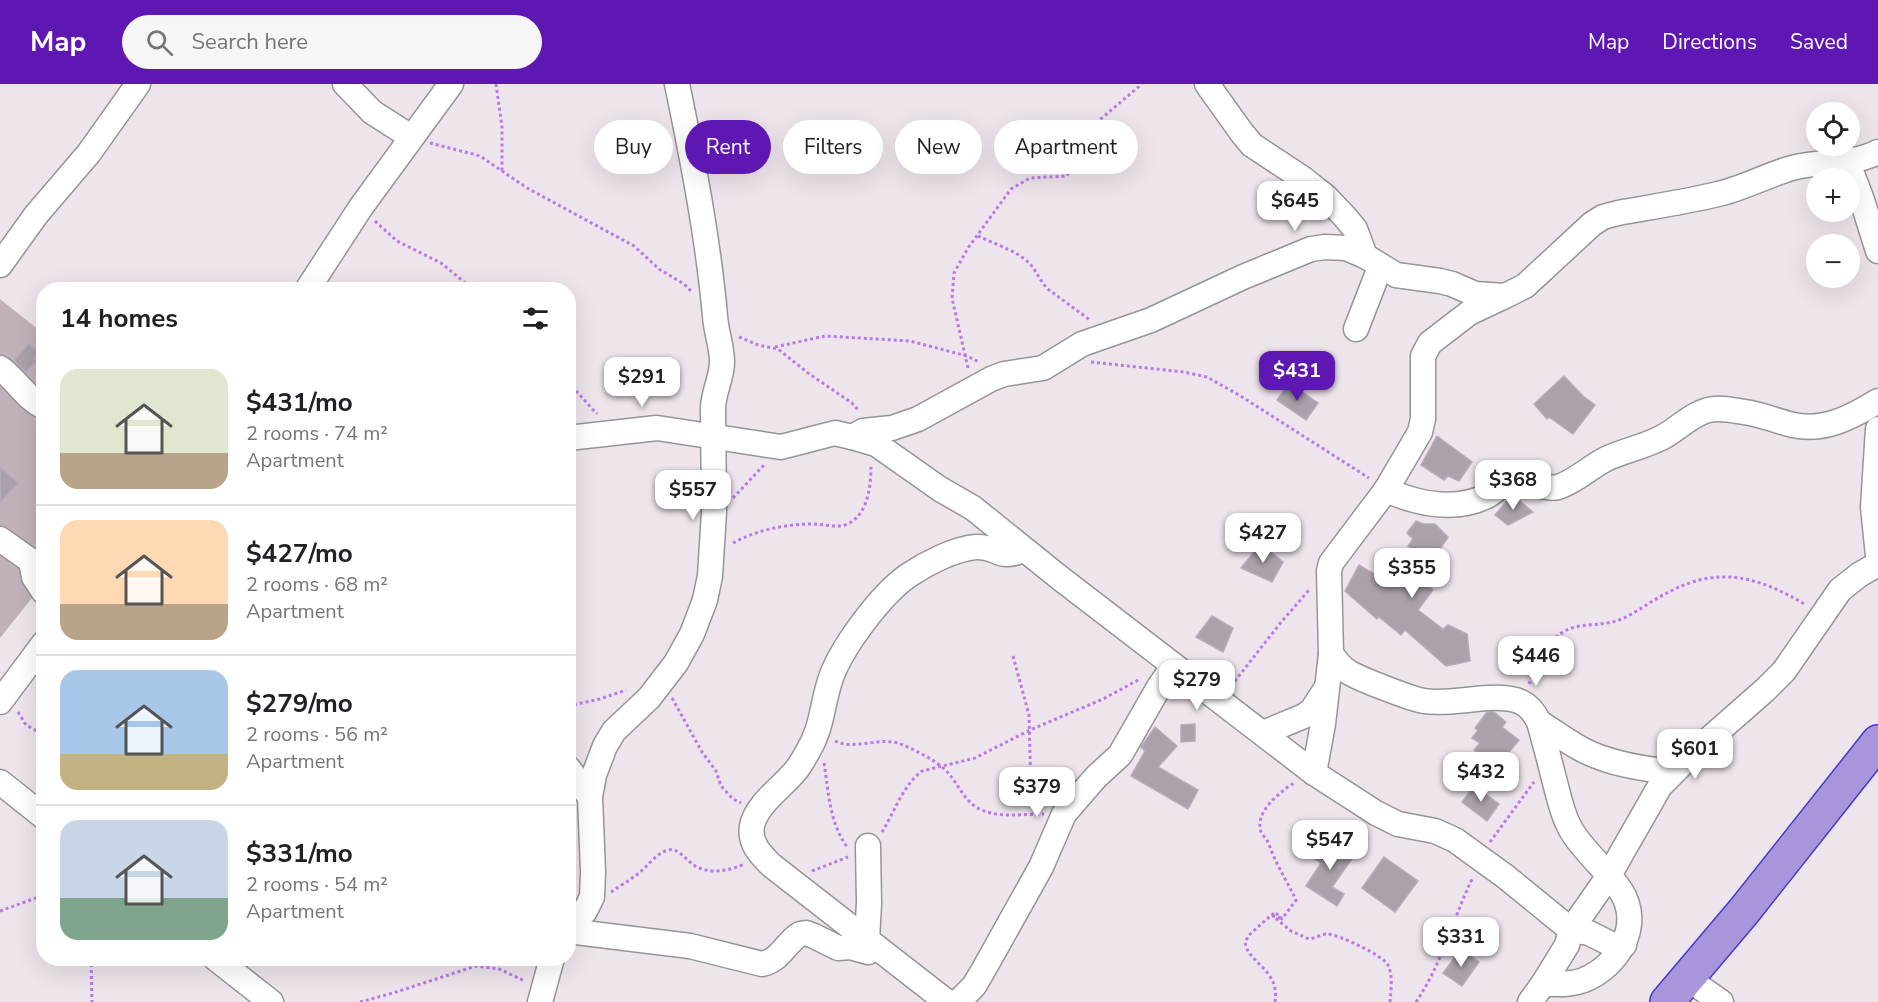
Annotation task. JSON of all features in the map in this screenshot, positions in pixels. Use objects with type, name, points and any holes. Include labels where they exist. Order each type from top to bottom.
[{"type":"highway","points":[[1677,990],[1878,742]]},
{"type":"street","points":[[0,265],[36,215],[89,153],[138,84]]},
{"type":"street","points":[[345,84],[372,112],[411,137]]},
{"type":"street","points":[[313,282],[361,207],[451,84]]},
{"type":"street","points":[[576,920],[592,897],[590,797],[605,746],[614,731],[649,698],[664,680],[685,647],[699,620],[710,576],[714,512],[714,398],[722,362],[705,232],[677,84]]},
{"type":"street","points":[[1207,84],[1252,145],[1326,197],[1355,229],[1375,262],[1377,275],[1356,329]]},
{"type":"street","points":[[1314,773],[1323,724],[1331,654],[1329,571],[1331,563],[1386,489],[1420,432],[1424,405],[1423,356],[1430,343],[1469,313],[1524,286],[1592,224],[1603,218],[1618,213],[1719,194],[1792,168],[1814,163],[1848,163],[1878,152]]},
{"type":"street","points":[[1848,163],[1878,251]]},
{"type":"street","points":[[576,437],[657,428],[770,446],[790,446],[835,433],[864,437],[918,419],[991,379],[1004,374],[1043,368],[1070,351],[1098,338],[1151,320],[1311,249],[1346,248],[1404,277],[1452,284],[1475,294],[1505,296]]},
{"type":"street","points":[[0,368],[10,375],[29,398],[36,402]]},
{"type":"street","points":[[1386,489],[1408,499],[1439,505],[1457,504],[1485,497],[1509,480],[1515,479],[1536,486],[1559,487],[1603,461],[1661,438],[1685,421],[1708,410],[1742,411],[1811,427],[1855,416],[1878,401]]},
{"type":"street","points":[[1878,429],[1873,507],[1878,556]]},
{"type":"street","points":[[864,437],[940,489],[973,508],[1218,701],[1314,773],[1376,813],[1398,824],[1435,831],[1455,840],[1571,930],[1589,933],[1611,944],[1624,945]]},
{"type":"street","points":[[0,539],[36,560]]},
{"type":"street","points":[[947,1002],[759,853],[752,840],[752,824],[765,802],[797,769],[817,733],[834,668],[846,645],[888,594],[908,575],[937,560],[976,547],[1007,555],[1024,550]]},
{"type":"street","points":[[1537,993],[1567,945],[1571,930],[1608,877],[1651,799],[1673,772],[1778,677],[1802,647],[1840,590],[1878,564]]},
{"type":"street","points":[[4,696],[36,654]]},
{"type":"street","points":[[1331,654],[1352,674],[1423,701],[1504,699],[1522,702],[1533,712],[1539,722],[1560,802],[1569,826],[1586,852],[1621,891],[1627,904],[1629,933],[1624,945],[1613,958],[1585,979],[1537,993]]},
{"type":"street","points":[[958,1002],[974,986],[984,969],[1041,867],[1064,814],[1096,777],[1120,755],[1173,666]]},
{"type":"street","points":[[1263,733],[1304,716],[1312,710],[1327,687],[1352,674]]},
{"type":"street","points":[[1539,722],[1584,750],[1609,760],[1644,770],[1673,772]]},
{"type":"street","points":[[576,779],[590,797]]},
{"type":"street","points":[[0,782],[36,811]]},
{"type":"street","points":[[576,931],[690,946],[762,964],[771,962],[800,934],[806,933],[838,948],[850,947],[868,952],[872,943],[868,846]]},
{"type":"street","points":[[225,966],[271,1002]]},
{"type":"street","points":[[541,996],[550,966]]},
{"type":"street","points":[[1677,990],[1721,1002]]},
{"type":"path","points":[[496,84],[502,128],[502,173]]},
{"type":"path","points":[[970,391],[967,356],[954,311],[952,284],[954,273],[1004,197],[1030,177],[1067,176],[1077,152],[1096,123],[1142,84]]},
{"type":"path","points":[[411,137],[480,156],[502,173],[634,246],[659,268],[690,289],[716,324],[736,336],[783,352],[860,411],[864,437],[872,462],[870,490],[860,514],[852,522],[832,526],[813,524],[765,530],[743,537],[711,558]]},
{"type":"path","points":[[361,207],[398,241],[441,263],[464,282]]},
{"type":"path","points":[[978,236],[1022,257],[1030,264],[1043,285],[1090,319],[1098,338]]},
{"type":"path","points":[[773,348],[815,337],[836,336],[910,341],[967,356],[1004,374]]},
{"type":"path","points":[[1084,362],[1184,372],[1207,377],[1386,489]]},
{"type":"path","points":[[576,392],[589,407],[620,431]]},
{"type":"path","points":[[714,512],[737,495],[773,454],[790,446]]},
{"type":"path","points":[[1218,701],[1298,601],[1329,571]]},
{"type":"path","points":[[1522,702],[1534,671],[1548,647],[1559,635],[1569,629],[1621,619],[1671,590],[1696,581],[1732,577],[1748,578],[1769,585],[1822,614]]},
{"type":"path","points":[[1013,656],[1026,701],[1030,729],[1031,791],[1037,814]]},
{"type":"path","points":[[868,846],[881,833],[915,776],[922,771],[975,758],[1030,729],[1103,699],[1143,678],[1173,666]]},
{"type":"path","points":[[664,680],[676,708],[702,752],[712,764],[726,793],[740,803],[755,796],[765,802]]},
{"type":"path","points":[[576,704],[630,689]]},
{"type":"path","points":[[4,696],[26,725],[36,731]]},
{"type":"path","points":[[817,733],[844,744],[896,742],[941,766],[968,800],[982,810],[1012,815],[1064,814]]},
{"type":"path","points":[[791,880],[854,855],[838,831],[828,797],[823,756],[817,733]]},
{"type":"path","points":[[1416,1002],[1441,955],[1474,875],[1478,856],[1550,762]]},
{"type":"path","points":[[1282,919],[1296,900],[1271,854],[1260,822],[1268,806],[1286,789],[1303,777],[1314,773]]},
{"type":"path","points":[[589,904],[639,873],[656,857],[670,850],[677,851],[690,863],[712,871],[727,871],[745,864],[759,853]]},
{"type":"path","points":[[0,911],[36,898]]},
{"type":"path","points":[[1275,1002],[1274,983],[1268,972],[1249,952],[1245,942],[1249,935],[1275,912],[1282,919]]},
{"type":"path","points":[[1282,919],[1273,916],[1292,931],[1310,939],[1328,934],[1352,941],[1385,960],[1391,973],[1390,1002]]},
{"type":"path","points":[[91,966],[92,1002]]},
{"type":"path","points":[[360,1002],[476,966],[499,969],[541,996]]},
{"type":"shaded area","points":[[0,299],[36,328],[36,593],[0,638]]},
{"type":"building","points":[[29,344],[36,350],[34,358],[36,362],[26,372],[14,360]]},
{"type":"building","points":[[1564,376],[1595,405],[1573,434],[1549,417],[1547,419],[1534,404]]},
{"type":"building","points":[[1289,383],[1318,403],[1306,420],[1277,400]]},
{"type":"building","points":[[1437,436],[1472,462],[1459,481],[1448,476],[1444,480],[1421,465]]},
{"type":"building","points":[[0,467],[18,483],[0,503]]},
{"type":"building","points":[[1512,495],[1533,512],[1508,525],[1495,515]]},
{"type":"building","points":[[1416,521],[1423,524],[1435,524],[1448,537],[1420,580],[1433,590],[1418,610],[1443,629],[1448,625],[1467,634],[1470,661],[1446,666],[1405,630],[1401,635],[1379,617],[1377,619],[1345,591],[1359,565],[1391,584],[1416,552],[1408,546],[1413,539],[1407,533]]},
{"type":"building","points":[[1261,544],[1283,562],[1272,582],[1241,568]]},
{"type":"building","points":[[1212,616],[1233,628],[1223,652],[1196,637]]},
{"type":"building","points":[[1487,712],[1494,712],[1506,722],[1502,727],[1519,740],[1496,768],[1474,750],[1480,743],[1472,738],[1478,730],[1475,728]]},
{"type":"building","points":[[1195,724],[1195,741],[1181,742],[1181,725]]},
{"type":"building","points":[[1155,727],[1177,746],[1158,767],[1198,790],[1188,809],[1131,776],[1145,751],[1141,747]]},
{"type":"building","points":[[1474,786],[1499,804],[1487,821],[1462,802]]},
{"type":"building","points":[[1328,839],[1343,849],[1346,845],[1356,853],[1332,887],[1344,894],[1337,906],[1306,886],[1321,863],[1315,859]]},
{"type":"building","points":[[1384,857],[1418,881],[1395,912],[1362,888]]},
{"type":"building","points":[[1461,949],[1479,962],[1462,986],[1443,973]]}]
